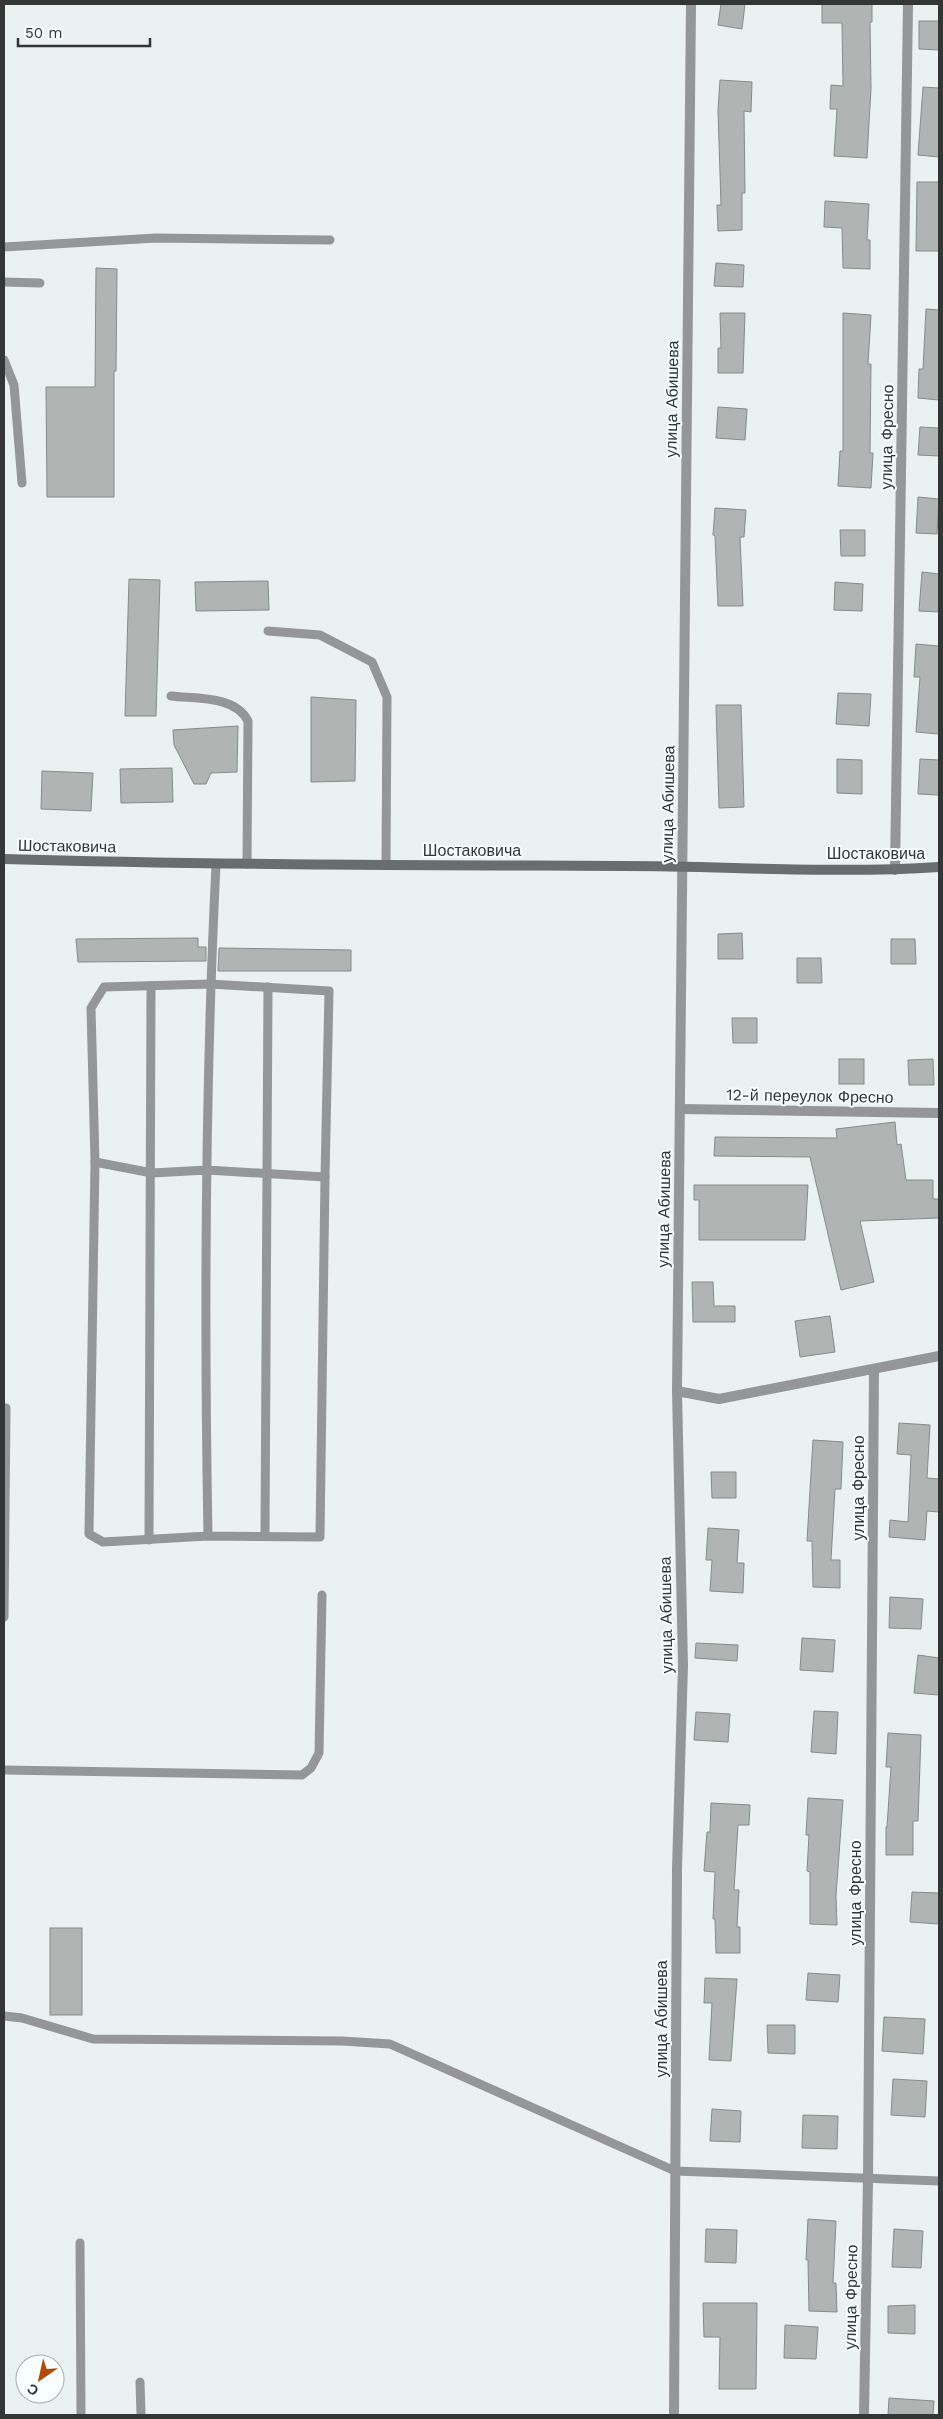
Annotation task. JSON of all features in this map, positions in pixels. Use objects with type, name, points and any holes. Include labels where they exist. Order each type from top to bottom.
[{"type":"street","name":"улица Абишева","points":[[674,2415],[677,1869],[683,1665],[677,1391],[691,4]]},
{"type":"street","name":"улица Фресно","points":[[895,870],[908,4]]},
{"type":"street","name":"Шостаковича","points":[[4,859],[216,865],[683,866],[895,870],[939,868]]},
{"type":"street","name":"12-й переулок Фресно","points":[[680,1109],[939,1113]]},
{"type":"street","points":[[677,1391],[719,1399],[939,1356]]},
{"type":"street","name":"улица Фресно","points":[[864,2415],[868,2180],[874,1370]]},
{"type":"lane","points":[[4,247],[156,238],[330,240]]},
{"type":"lane","points":[[4,282],[40,283]]},
{"type":"lane","points":[[4,360],[14,385],[22,483]]},
{"type":"lane","points":[[268,631],[320,635],[372,662],[387,697],[386,864]]},
{"type":"lane","points":[[171,696],[230,703],[239,709],[248,721],[247,864]]},
{"type":"lane","points":[[208,1536],[204,1334],[210,984],[216,865]]},
{"type":"lane","points":[[210,984],[329,991],[320,1537],[208,1536],[103,1542],[89,1534],[95,1162],[91,1008],[104,987],[210,984]]},
{"type":"lane","points":[[149,1540],[152,1173],[151,986]]},
{"type":"lane","points":[[265,1536],[268,987]]},
{"type":"lane","points":[[95,1162],[152,1173],[207,1170],[325,1176]]},
{"type":"lane","points":[[4,1617],[6,1408]]},
{"type":"lane","points":[[4,1770],[302,1775],[311,1768],[319,1753],[322,1595]]},
{"type":"lane","points":[[4,2016],[22,2018],[93,2039],[342,2041],[390,2044],[675,2171],[939,2182]]},
{"type":"lane","points":[[80,2243],[82,2415]]},
{"type":"lane","points":[[140,2382],[141,2415]]},
{"type":"building","points":[[721,4],[745,4],[742,29],[718,25]]},
{"type":"building","points":[[822,4],[872,4],[872,22],[870,22],[871,88],[867,158],[834,156],[837,109],[830,109],[831,85],[843,86],[842,23],[822,23]]},
{"type":"building","points":[[919,21],[939,21],[939,50],[919,49]]},
{"type":"building","points":[[720,80],[752,82],[751,112],[744,111],[745,193],[742,193],[742,230],[718,231],[717,205],[721,205],[718,110]]},
{"type":"building","points":[[923,87],[939,88],[939,157],[918,155]]},
{"type":"building","points":[[917,182],[939,182],[939,251],[916,251]]},
{"type":"building","points":[[825,201],[869,204],[867,240],[870,240],[870,269],[843,268],[842,228],[824,227]]},
{"type":"building","points":[[716,263],[744,265],[743,287],[714,286]]},
{"type":"building","points":[[96,268],[117,269],[116,371],[114,371],[114,497],[47,497],[46,387],[95,387]]},
{"type":"building","points":[[926,309],[939,310],[939,400],[918,398],[919,369],[923,369]]},
{"type":"building","points":[[720,313],[745,313],[743,373],[718,373],[718,348],[721,348]]},
{"type":"building","points":[[843,313],[871,315],[868,364],[871,364],[870,453],[873,453],[871,488],[838,486],[840,451],[843,451]]},
{"type":"building","points":[[718,407],[747,409],[745,440],[716,438]]},
{"type":"building","points":[[920,427],[939,428],[939,456],[918,455]]},
{"type":"building","points":[[918,497],[939,499],[937,534],[916,533]]},
{"type":"building","points":[[715,508],[746,510],[744,537],[740,537],[743,606],[718,606],[715,536],[713,535]]},
{"type":"building","points":[[840,530],[865,530],[865,556],[841,556]]},
{"type":"building","points":[[922,572],[939,574],[939,612],[919,611]]},
{"type":"building","points":[[129,579],[160,580],[156,716],[125,716]]},
{"type":"building","points":[[268,581],[269,610],[196,611],[195,582]]},
{"type":"building","points":[[835,582],[863,584],[862,611],[834,610]]},
{"type":"building","points":[[916,644],[939,646],[939,734],[916,732],[920,677],[914,677]]},
{"type":"building","points":[[838,693],[871,694],[869,726],[836,724]]},
{"type":"building","points":[[311,697],[356,700],[355,781],[311,782]]},
{"type":"building","points":[[716,705],[741,705],[744,807],[719,808]]},
{"type":"building","points":[[238,726],[237,772],[211,773],[206,784],[194,784],[174,745],[173,730]]},
{"type":"building","points":[[837,759],[862,760],[862,794],[837,793]]},
{"type":"building","points":[[920,759],[939,760],[939,795],[918,794]]},
{"type":"building","points":[[172,768],[173,802],[121,803],[120,769]]},
{"type":"building","points":[[42,771],[93,773],[91,811],[41,809]]},
{"type":"building","points":[[742,933],[743,959],[718,959],[718,934]]},
{"type":"building","points":[[198,938],[198,947],[206,947],[206,961],[78,962],[76,939]]},
{"type":"building","points":[[891,939],[915,939],[916,964],[891,964]]},
{"type":"building","points":[[219,948],[351,950],[351,971],[218,971]]},
{"type":"building","points":[[797,958],[821,958],[822,983],[797,983]]},
{"type":"building","points":[[732,1018],[757,1018],[757,1043],[733,1043]]},
{"type":"building","points":[[839,1059],[864,1059],[864,1084],[839,1084]]},
{"type":"building","points":[[933,1059],[934,1085],[909,1085],[908,1060]]},
{"type":"building","points":[[895,1122],[897,1145],[901,1144],[906,1180],[933,1180],[933,1199],[939,1199],[939,1218],[860,1221],[874,1282],[841,1290],[810,1157],[714,1156],[715,1137],[837,1138],[836,1129]]},
{"type":"building","points":[[694,1185],[808,1185],[805,1240],[699,1240],[699,1200],[694,1200]]},
{"type":"building","points":[[692,1282],[713,1282],[714,1306],[735,1306],[735,1322],[693,1322]]},
{"type":"building","points":[[830,1316],[835,1352],[800,1357],[795,1321]]},
{"type":"building","points":[[899,1423],[930,1425],[927,1478],[939,1479],[939,1512],[927,1511],[925,1540],[889,1537],[890,1520],[908,1522],[911,1455],[897,1454]]},
{"type":"building","points":[[813,1440],[843,1442],[841,1489],[835,1489],[831,1560],[840,1560],[840,1588],[813,1587],[812,1541],[807,1541]]},
{"type":"building","points":[[711,1472],[736,1472],[736,1498],[712,1498]]},
{"type":"building","points":[[708,1528],[739,1530],[737,1563],[744,1563],[743,1593],[710,1591],[712,1560],[706,1560]]},
{"type":"building","points":[[890,1597],[923,1599],[921,1629],[889,1628]]},
{"type":"building","points":[[802,1638],[835,1640],[833,1672],[800,1670]]},
{"type":"building","points":[[696,1643],[738,1645],[737,1661],[695,1658]]},
{"type":"building","points":[[918,1655],[939,1658],[939,1695],[914,1693]]},
{"type":"building","points":[[814,1711],[838,1712],[836,1754],[811,1752]]},
{"type":"building","points":[[696,1712],[730,1714],[728,1742],[694,1740]]},
{"type":"building","points":[[888,1733],[921,1735],[918,1821],[913,1821],[913,1855],[886,1855],[886,1827],[891,1767],[886,1767]]},
{"type":"building","points":[[808,1798],[843,1800],[836,1896],[837,1925],[810,1924],[810,1872],[807,1871],[809,1835],[806,1835]]},
{"type":"building","points":[[711,1803],[750,1805],[749,1825],[738,1825],[734,1890],[739,1890],[737,1927],[740,1927],[740,1953],[716,1953],[715,1919],[713,1919],[715,1872],[704,1871],[707,1832],[710,1832]]},
{"type":"building","points":[[912,1892],[939,1893],[939,1924],[910,1922]]},
{"type":"building","points":[[50,1928],[82,1928],[82,2015],[50,2015]]},
{"type":"building","points":[[808,1973],[840,1975],[838,2002],[806,2000]]},
{"type":"building","points":[[705,1978],[737,1979],[731,2061],[709,2060],[712,2003],[704,2003]]},
{"type":"building","points":[[884,2017],[925,2019],[923,2054],[882,2051]]},
{"type":"building","points":[[767,2025],[795,2025],[795,2054],[768,2053]]},
{"type":"building","points":[[893,2079],[927,2081],[925,2117],[891,2115]]},
{"type":"building","points":[[712,2109],[741,2111],[740,2142],[710,2141]]},
{"type":"building","points":[[803,2115],[838,2116],[837,2149],[802,2148]]},
{"type":"building","points":[[808,2219],[836,2221],[833,2283],[836,2283],[837,2312],[809,2311],[808,2260],[806,2260]]},
{"type":"building","points":[[706,2229],[737,2230],[736,2263],[705,2262]]},
{"type":"building","points":[[894,2229],[923,2231],[921,2268],[892,2267]]},
{"type":"building","points":[[703,2303],[757,2303],[756,2389],[719,2389],[720,2337],[704,2337]]},
{"type":"building","points":[[915,2305],[915,2334],[888,2333],[888,2306]]},
{"type":"building","points":[[785,2325],[818,2327],[816,2359],[784,2358]]},
{"type":"building","points":[[889,2398],[934,2401],[933,2415],[888,2415]]}]
